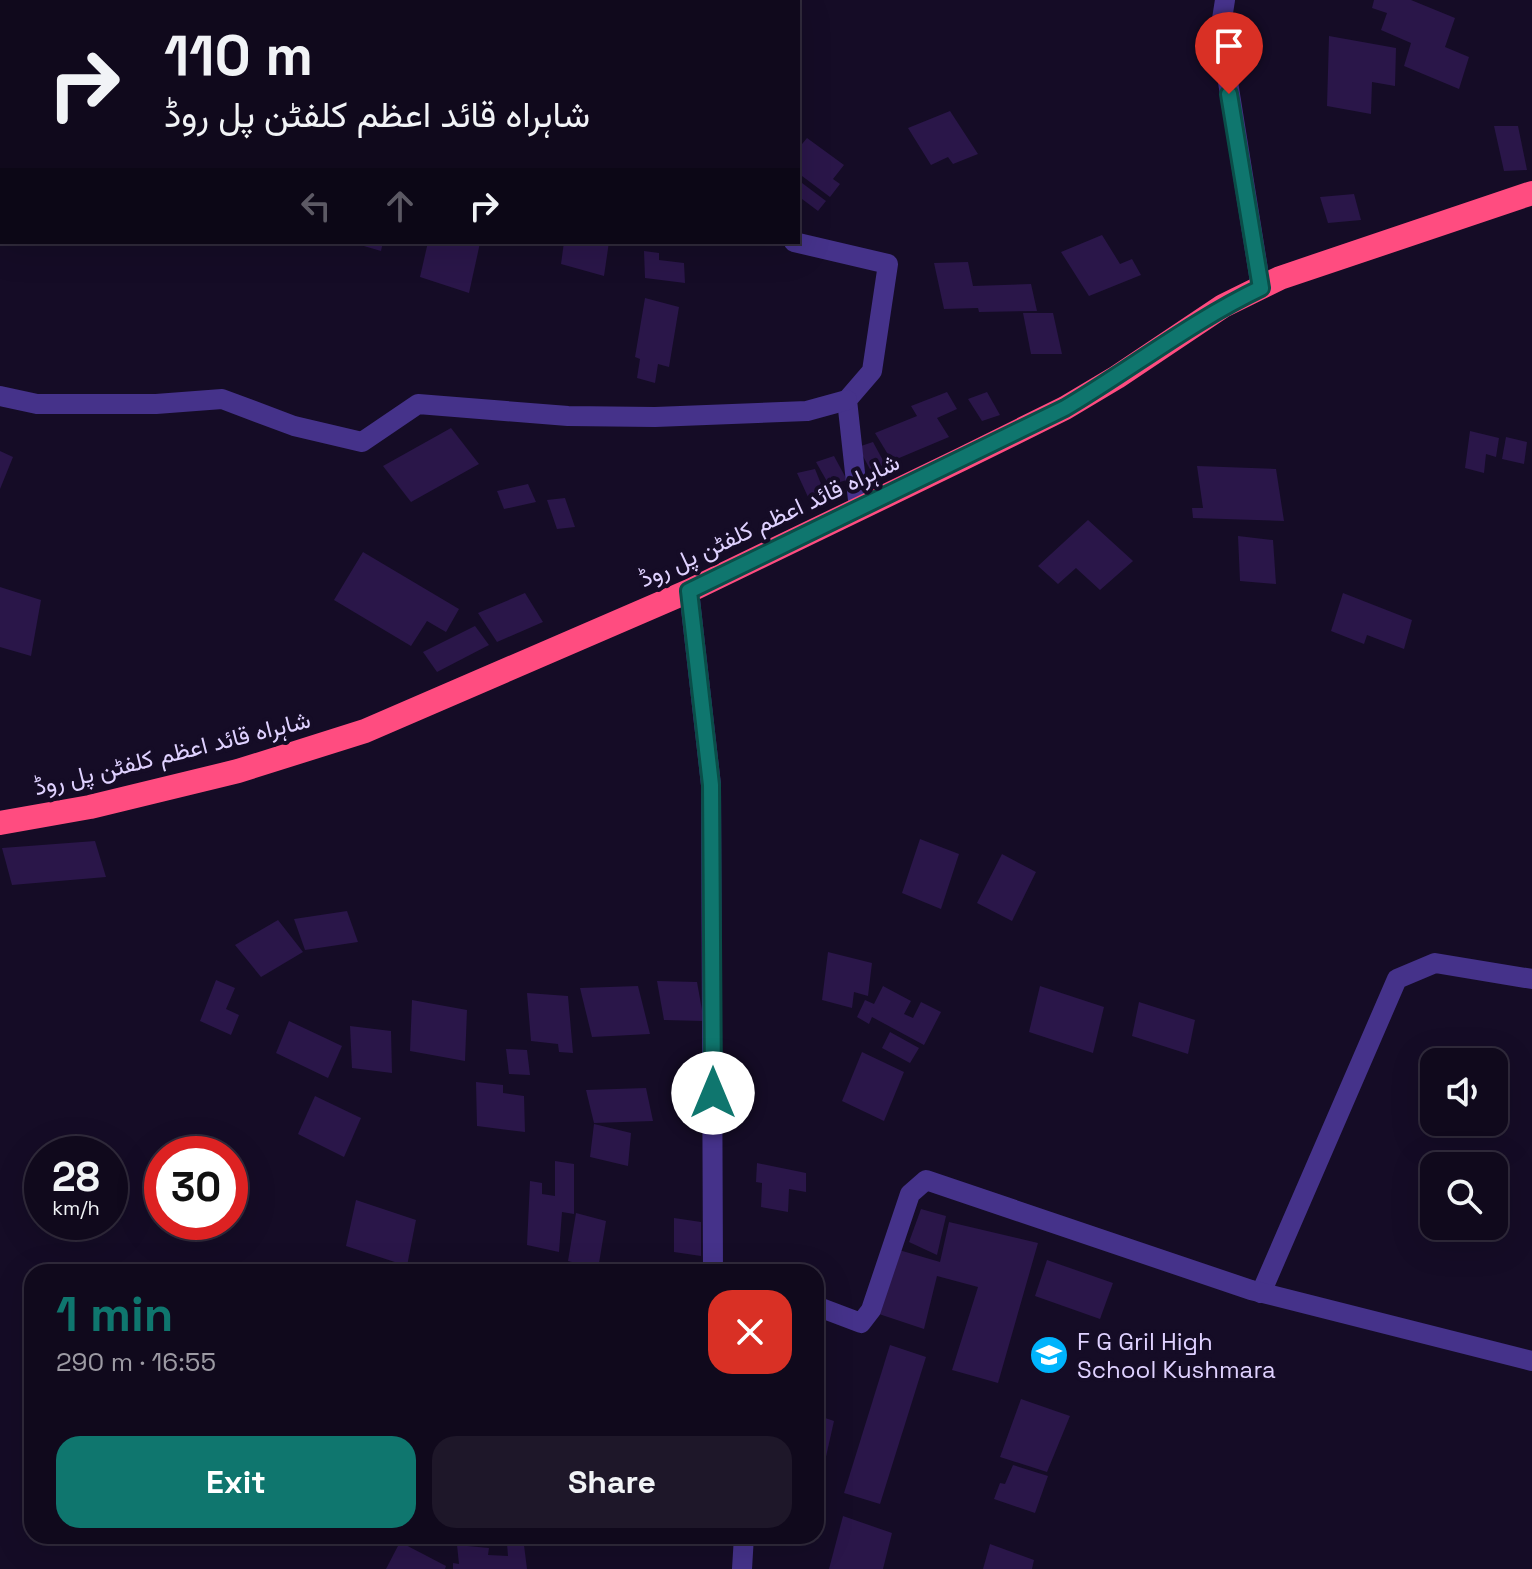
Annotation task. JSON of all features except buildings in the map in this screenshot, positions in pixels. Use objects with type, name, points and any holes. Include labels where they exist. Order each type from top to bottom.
[{"type":"highway","name":"شاہراہ قائد اعظم کلفٹن پل روڈ","points":[[0,823],[90,807],[223,774],[365,731],[689,591],[1065,408],[1223,306],[1280,278],[1532,193]]},
{"type":"street","points":[[1225,0],[1220,32],[1261,288]]},
{"type":"street","points":[[0,396],[37,404],[156,404],[222,399],[294,426],[362,442],[418,404],[568,416],[655,417],[807,411],[847,400],[872,371],[888,264],[800,243]]},
{"type":"street","points":[[847,400],[859,509]]},
{"type":"street","points":[[689,591],[711,785],[713,1264]]},
{"type":"street","points":[[1261,1293],[1397,979],[1435,963],[1532,979]]},
{"type":"street","points":[[824,1309],[861,1323],[871,1310],[910,1194],[926,1180],[1261,1293],[1532,1361]]},
{"type":"street","points":[[742,1569],[744,1544]]},
{"type":"place","name":"F G Gril High School Kushmara","points":[[1049,1355]]},
{"type":"route","points":[[713,1093],[711,785],[689,591],[1065,408],[1223,306],[1261,288],[1229,94]]}]
